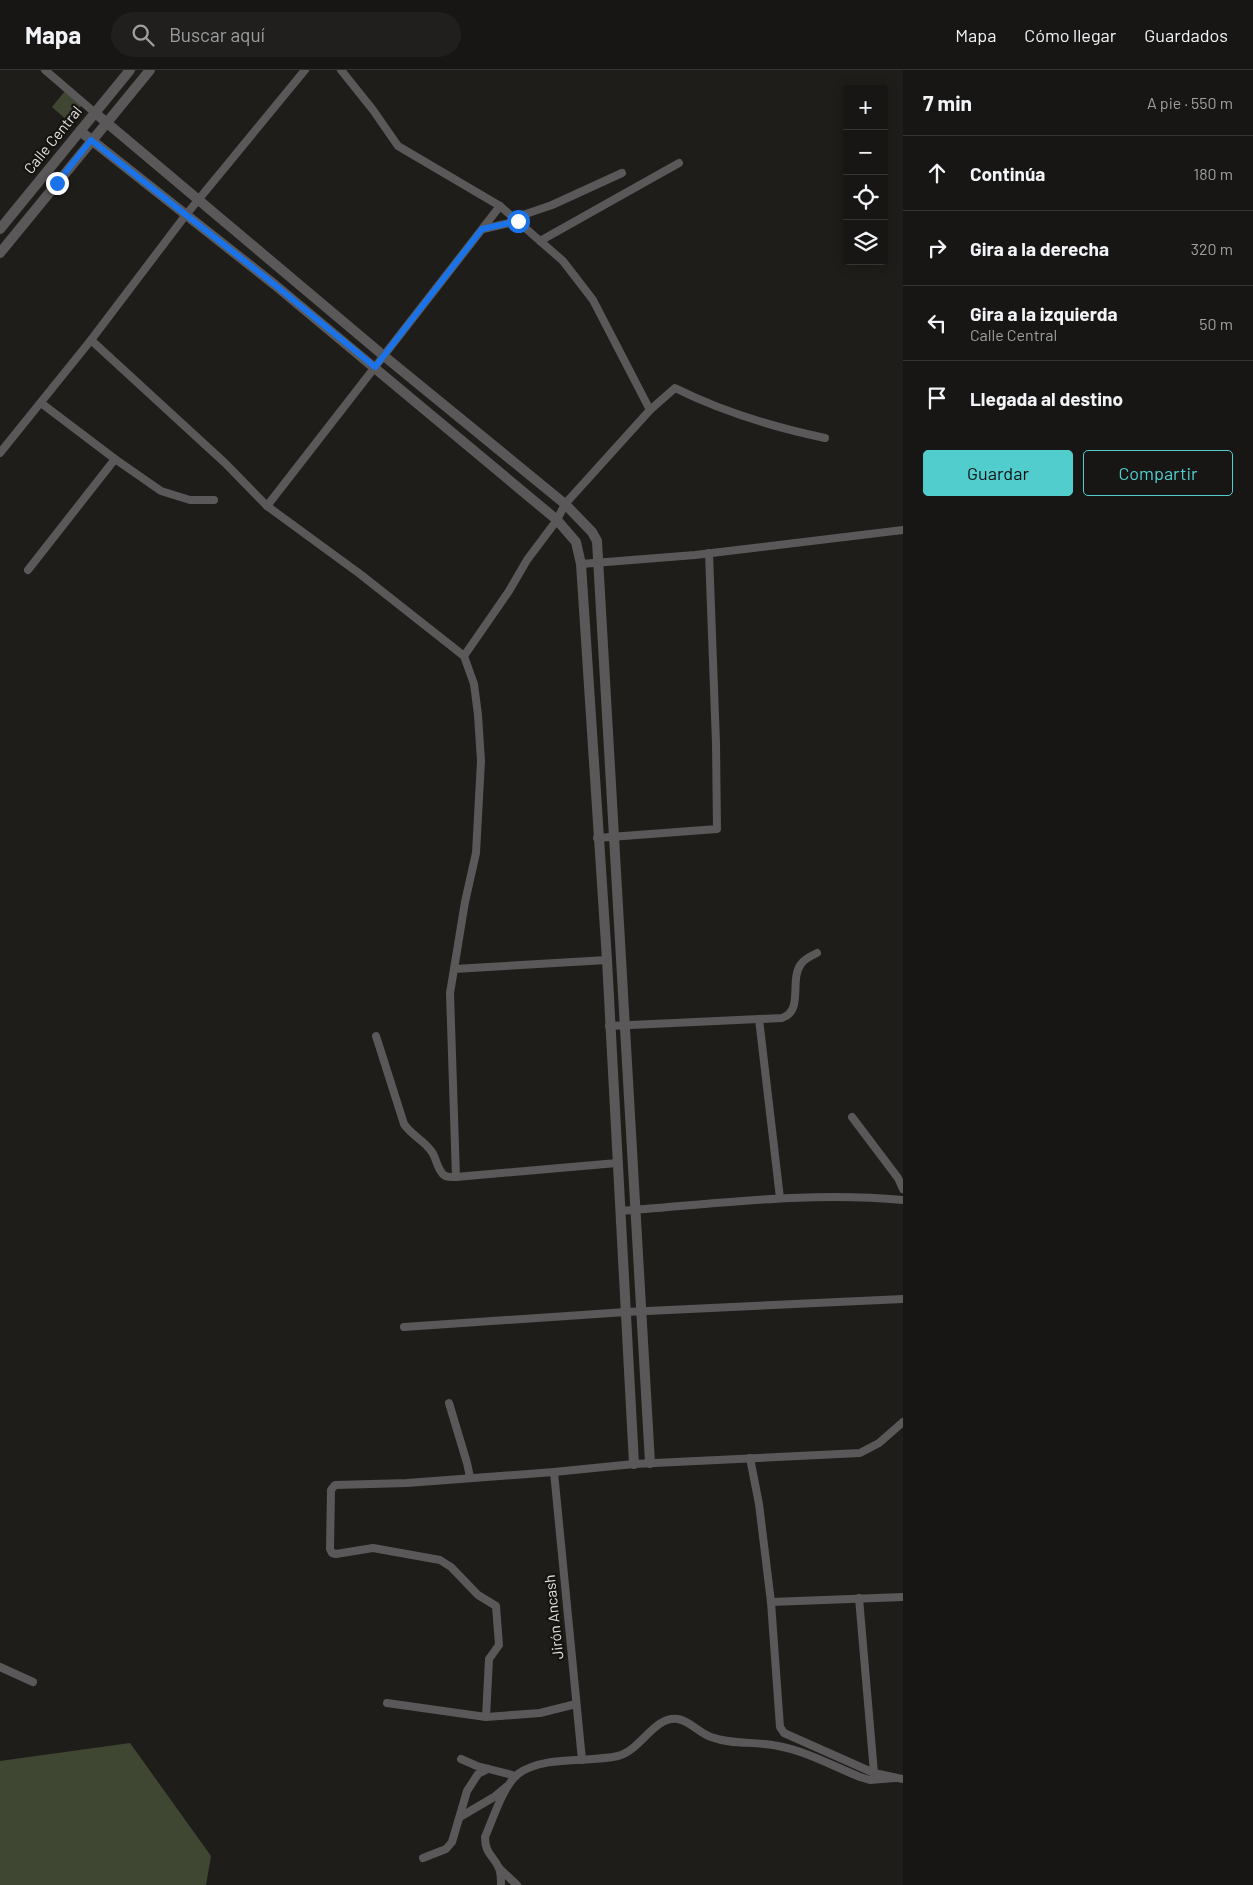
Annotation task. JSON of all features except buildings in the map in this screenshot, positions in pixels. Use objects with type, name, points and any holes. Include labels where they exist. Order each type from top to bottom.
[{"type":"street","points":[[45,70],[198,201],[565,504],[592,532],[597,541],[650,1463]]},
{"type":"street","name":"Calle Central","points":[[0,229],[130,70]]},
{"type":"street","name":"Calle Central","points":[[0,253],[150,70]]},
{"type":"street","points":[[0,453],[91,340],[185,216],[304,70]]},
{"type":"street","points":[[340,70],[373,110],[398,146],[500,206],[563,261],[593,300],[650,410]]},
{"type":"street","points":[[80,131],[185,216],[275,285],[375,367],[557,520],[576,542],[581,564],[606,960],[634,1464]]},
{"type":"street","points":[[540,241],[679,163]]},
{"type":"street","points":[[482,229],[516,220],[552,206],[622,173]]},
{"type":"street","points":[[267,506],[500,206]]},
{"type":"street","points":[[91,340],[225,463],[267,506],[360,574],[464,656],[474,684],[482,761],[476,853],[465,902],[450,993],[456,1177]]},
{"type":"street","points":[[464,656],[509,591],[527,560],[557,520],[565,504],[650,410],[675,388],[732,413],[763,424],[825,438]]},
{"type":"street","points":[[41,403],[161,491],[190,500],[214,500]]},
{"type":"street","points":[[28,570],[115,459]]},
{"type":"street","points":[[581,564],[709,553],[903,530]]},
{"type":"street","points":[[597,838],[717,830],[709,553]]},
{"type":"street","points":[[609,1026],[759,1020],[788,1016],[792,1012],[798,968],[817,953]]},
{"type":"street","points":[[454,969],[606,960]]},
{"type":"street","points":[[759,1020],[780,1198]]},
{"type":"street","points":[[376,1036],[404,1124],[432,1152],[442,1174],[447,1177],[617,1162]]},
{"type":"street","points":[[852,1117],[898,1178],[903,1189]]},
{"type":"street","points":[[620,1211],[780,1198],[873,1197],[903,1200]]},
{"type":"street","points":[[404,1327],[641,1311],[903,1299]]},
{"type":"street","points":[[449,1403],[470,1477]]},
{"type":"street","points":[[486,1717],[490,1659],[492,1653],[499,1645],[496,1606],[478,1595],[450,1567],[440,1560],[373,1548],[332,1553],[330,1549],[331,1490],[335,1485],[404,1483],[650,1463],[860,1454],[880,1443],[903,1422]]},
{"type":"street","points":[[750,1458],[759,1504],[771,1602],[780,1728],[784,1733],[874,1773],[899,1779]]},
{"type":"street","name":"Jirón Ancash","points":[[554,1472],[582,1760]]},
{"type":"street","points":[[771,1602],[903,1597]]},
{"type":"street","points":[[859,1598],[874,1773]]},
{"type":"street","points":[[0,1667],[33,1682]]},
{"type":"street","points":[[387,1703],[486,1717],[540,1713],[576,1704]]},
{"type":"street","points":[[460,1817],[494,1798],[516,1776],[532,1767],[549,1763],[620,1755],[634,1748],[654,1728],[668,1719],[679,1719],[709,1737],[727,1742],[777,1746],[795,1750],[870,1780],[899,1779]]},
{"type":"street","points":[[461,1759],[477,1766],[516,1776]]},
{"type":"street","points":[[423,1858],[446,1849],[452,1842],[460,1817],[461,1806],[472,1781],[478,1774],[488,1769]]},
{"type":"street","points":[[509,1784],[485,1838],[485,1845],[488,1853],[499,1868],[517,1885]]},
{"type":"street","points":[[499,1868],[501,1885]]},
{"type":"green space","points":[[65,91],[82,105],[68,121],[52,107]]},
{"type":"green space","points":[[130,1743],[211,1856],[206,1885],[0,1885],[0,1761]]},
{"type":"route","points":[[57,183],[91,140],[185,216],[275,285],[375,367],[482,229],[518,221]]}]
